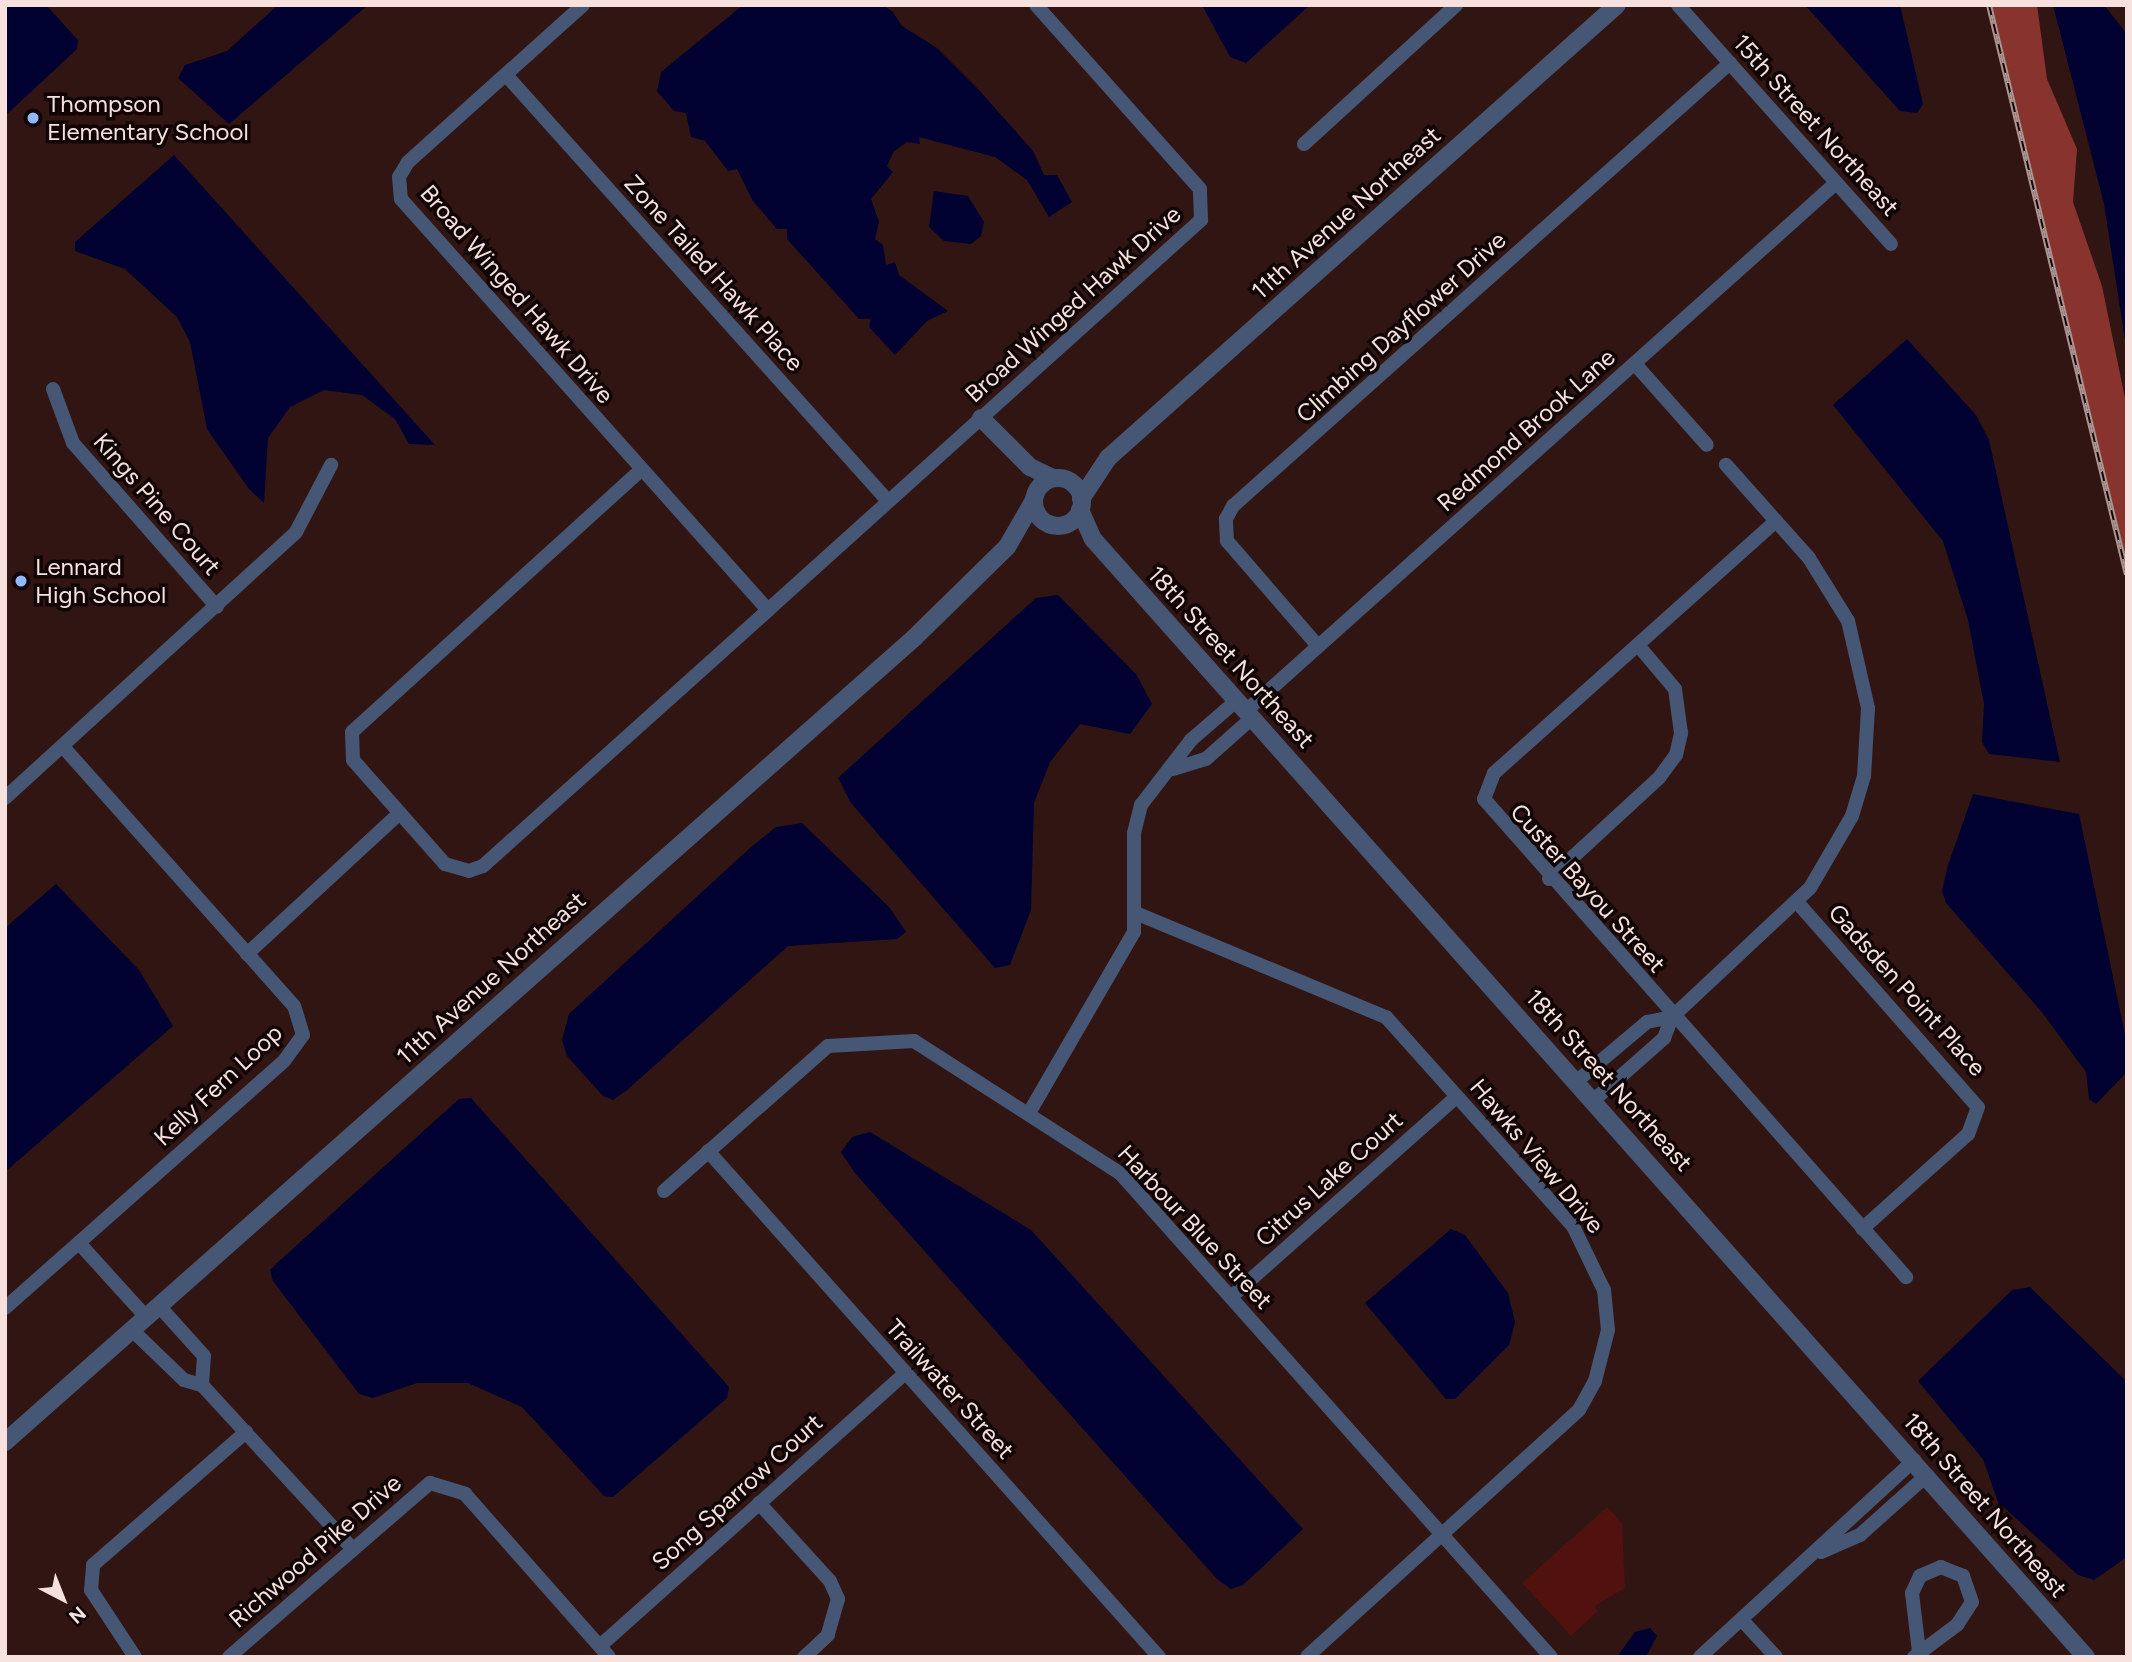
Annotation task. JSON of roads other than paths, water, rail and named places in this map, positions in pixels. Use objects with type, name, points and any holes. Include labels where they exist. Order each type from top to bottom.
[{"type":"street","name":"Broad Winged Hawk Drive","points":[[583,5],[408,162],[399,177],[401,199],[768,610]]},
{"type":"street","name":"Broad Winged Hawk Drive","points":[[642,469],[352,732],[353,760],[445,864],[469,871],[483,866],[1194,229],[1205,207],[1200,189],[1036,5]]},
{"type":"street","points":[[1304,144],[1456,5]]},
{"type":"street","name":"11th Avenue Northeast","points":[[1081,504],[1108,458],[1617,5]]},
{"type":"street","name":"15th Street Northeast","points":[[1678,5],[1891,244]]},
{"type":"street","name":"Climbing Dayflower Drive","points":[[1318,646],[1227,541],[1226,519],[1233,506],[1730,63]]},
{"type":"street","name":"Zone Tailed Hawk Place","points":[[506,75],[888,501]]},
{"type":"street","name":"Redmond Brook Lane","points":[[1173,769],[1206,759],[1220,746],[1245,710],[1836,183]]},
{"type":"street","points":[[1635,364],[1707,445]]},
{"type":"street","name":"Kings Pine Court","points":[[53,390],[73,443],[217,607]]},
{"type":"street","points":[[981,418],[1017,456],[1075,485],[1081,504],[1058,525],[1038,516],[1035,496],[1017,456]]},
{"type":"street","name":"11th Avenue Northeast","points":[[1057,478],[1108,458]]},
{"type":"street","points":[[5,798],[296,533],[331,465]]},
{"type":"street","points":[[1594,1100],[1664,1038],[1672,1017],[1797,902],[1852,816],[1864,776],[1868,708],[1848,621],[1830,587],[1726,465]]},
{"type":"street","points":[[1035,496],[1057,478]]},
{"type":"street","name":"11th Avenue Northeast","points":[[5,1442],[914,638],[1007,547],[1035,496]]},
{"type":"street","name":"18th Street Northeast","points":[[1081,504],[1093,539],[1914,1460],[2086,1657]]},
{"type":"street","name":"Custer Bayou Street","points":[[1776,522],[1486,785],[1491,814],[1906,1277]]},
{"type":"street","name":"11th Avenue Northeast","points":[[1007,547],[1058,525]]},
{"type":"street","name":"18th Street Northeast","points":[[1058,525],[1093,539]]},
{"type":"street","points":[[1549,878],[1659,778],[1676,755],[1681,721],[1675,689],[1638,645]]},
{"type":"street","name":"Redmond Brook Lane","points":[[1029,1113],[1127,950],[1138,914],[1137,814],[1205,729],[1245,710]]},
{"type":"street","points":[[1205,729],[1220,746]]},
{"type":"street","name":"Kelly Fern Loop","points":[[5,1308],[297,1048],[304,1022],[63,747]]},
{"type":"street","points":[[247,954],[400,813]]},
{"type":"street","name":"Gadsden Point Place","points":[[1797,902],[1978,1107],[1968,1134],[1863,1229]]},
{"type":"street","name":"Hawks View Drive","points":[[1138,914],[1366,1003],[1387,1017],[1579,1235],[1604,1290],[1608,1330],[1595,1381],[1578,1410],[1307,1657]]},
{"type":"street","points":[[1577,1081],[1647,1022],[1672,1017]]},
{"type":"street","name":"Harbour Blue Street","points":[[664,1191],[837,1043],[905,1038],[1029,1113],[1120,1173],[1551,1657]]},
{"type":"street","name":"Citrus Lake Court","points":[[1231,1297],[1457,1096]]},
{"type":"street","name":"Trailwater Street","points":[[708,1151],[1158,1657]]},
{"type":"street","points":[[79,1243],[204,1356],[202,1385]]},
{"type":"street","points":[[132,1330],[184,1380],[202,1385],[353,1549]]},
{"type":"street","name":"Song Sparrow Court","points":[[604,1651],[760,1503],[905,1373]]},
{"type":"street","points":[[135,1657],[91,1590],[93,1565],[246,1432]]},
{"type":"street","points":[[1700,1657],[1817,1553],[1914,1460]]},
{"type":"street","points":[[1817,1553],[1860,1535],[1927,1475]]},
{"type":"street","name":"Richwood Pike Drive","points":[[229,1657],[416,1491],[430,1483],[449,1484],[604,1651]]},
{"type":"street","points":[[760,1503],[830,1581],[838,1600],[828,1635],[804,1657]]},
{"type":"street","points":[[1941,1567],[1963,1576],[1972,1602],[1957,1625],[1917,1655],[1912,1593],[1920,1576],[1941,1567]]},
{"type":"street","points":[[1742,1620],[1776,1657]]},
{"type":"railway","points":[[1989,5],[2127,575]]},
{"type":"place","name":"Thompson Elementary School","points":[[33,118]]},
{"type":"place","name":"Lennard High School","points":[[21,581]]}]
